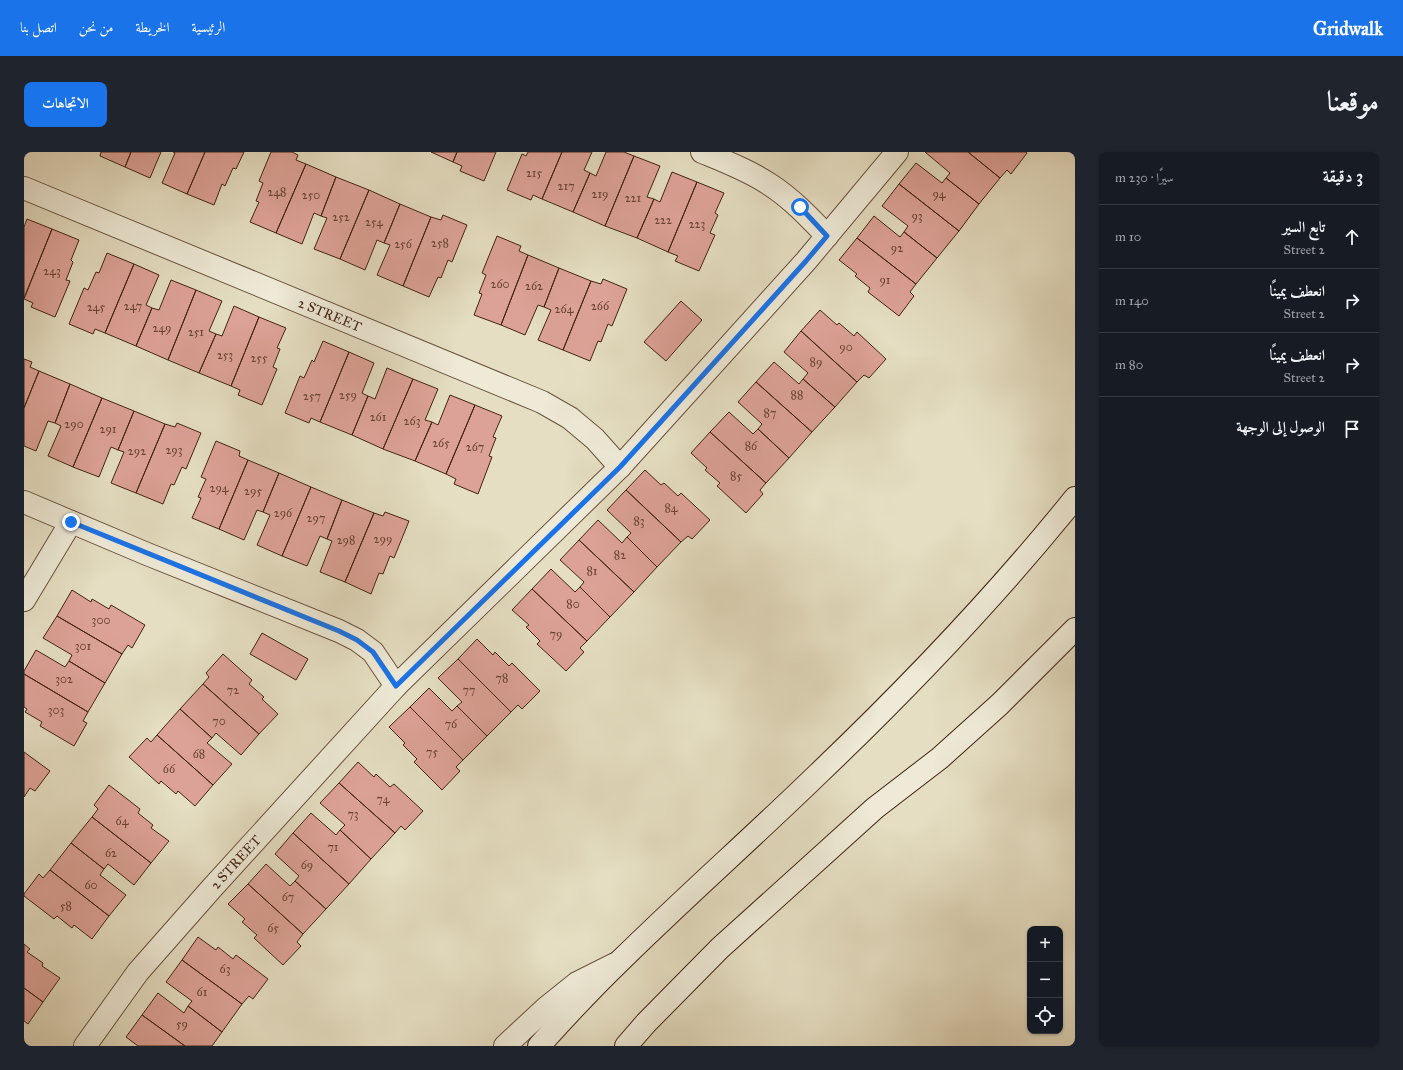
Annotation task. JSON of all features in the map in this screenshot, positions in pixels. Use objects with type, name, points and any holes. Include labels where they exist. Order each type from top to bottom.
[{"type":"street","points":[[702,152],[735,166],[769,184],[800,207],[827,236]]},
{"type":"street","name":"2 STREET","points":[[85,1046],[138,972],[217,882],[396,686],[620,467],[806,261],[897,152]]},
{"type":"street","name":"2 STREET","points":[[24,188],[542,402],[570,418],[596,438],[620,467]]},
{"type":"street","points":[[540,1046],[618,963],[802,790],[891,703],[967,624],[1075,498]]},
{"type":"street","points":[[24,502],[339,631],[357,640],[373,652],[396,686]]},
{"type":"street","points":[[24,600],[71,522]]},
{"type":"street","points":[[626,1046],[646,1023],[720,948],[875,808],[946,753],[1000,704],[1075,629]]},
{"type":"street","points":[[505,1046],[547,1007],[577,983],[618,963]]},
{"type":"building","points":[[101,152],[131,152],[125,167],[100,156]]},
{"type":"building","points":[[131,152],[161,152],[150,178],[125,167]]},
{"type":"building","points":[[173,152],[205,152],[187,194],[162,183],[175,153]]},
{"type":"building","points":[[205,152],[244,152],[236,169],[233,168],[225,186],[222,184],[214,205],[187,194]]},
{"type":"building","points":[[271,152],[292,152],[298,155],[296,160],[306,164],[276,233],[250,222],[259,202],[256,201],[263,183],[259,181]]},
{"type":"building","points":[[431,152],[457,152],[453,162]]},
{"type":"building","points":[[457,152],[496,152],[484,181],[460,171],[462,166],[453,162]]},
{"type":"building","points":[[528,152],[562,152],[542,199],[533,195],[531,200],[507,190],[522,154],[526,156]]},
{"type":"building","points":[[562,152],[592,152],[584,170],[590,173],[573,212],[542,199]]},
{"type":"building","points":[[606,152],[624,152],[634,156],[605,226],[573,212],[590,173],[596,176]]},
{"type":"building","points":[[925,152],[968,152],[1000,178],[979,204],[946,178],[950,173]]},
{"type":"building","points":[[968,152],[1027,153],[1011,174],[1007,170],[1000,178]]},
{"type":"building","points":[[634,156],[660,166],[647,197],[654,199],[637,238],[605,226]]},
{"type":"building","points":[[916,163],[942,183],[946,178],[979,204],[959,231],[899,184]]},
{"type":"building","points":[[306,164],[336,177],[321,216],[314,213],[302,244],[276,233]]},
{"type":"building","points":[[672,172],[697,182],[668,252],[637,238],[654,199],[660,202]]},
{"type":"building","points":[[336,177],[369,190],[340,259],[314,249],[327,218],[321,216]]},
{"type":"building","points":[[697,182],[724,193],[715,213],[718,215],[710,233],[715,235],[699,271],[675,261],[678,256],[668,252]]},
{"type":"building","points":[[899,184],[959,231],[937,258],[904,232],[908,226],[882,206]]},
{"type":"building","points":[[369,190],[400,204],[384,243],[377,240],[365,270],[340,259]]},
{"type":"building","points":[[400,204],[431,217],[403,286],[377,275],[390,245],[384,243]]},
{"type":"building","points":[[443,215],[467,225],[452,262],[448,260],[441,278],[438,277],[429,297],[403,286],[431,217],[441,220]]},
{"type":"building","points":[[874,216],[900,237],[904,232],[937,258],[916,284],[857,238]]},
{"type":"building","points":[[27,219],[52,229],[24,298],[24,227]]},
{"type":"building","points":[[52,229],[79,240],[71,260],[73,262],[66,280],[70,281],[55,317],[31,307],[33,303],[24,299]]},
{"type":"building","points":[[497,236],[521,246],[519,251],[528,255],[501,325],[474,315],[482,294],[479,293],[486,275],[482,273]]},
{"type":"building","points":[[857,238],[916,284],[910,292],[914,296],[899,316],[868,292],[870,288],[855,276],[857,274],[839,260]]},
{"type":"building","points":[[107,253],[134,264],[105,333],[95,329],[93,334],[69,324],[84,288],[88,290],[96,272],[99,273]]},
{"type":"building","points":[[528,255],[559,268],[544,307],[538,305],[525,335],[501,325]]},
{"type":"building","points":[[134,264],[159,275],[146,305],[152,308],[136,346],[105,333]]},
{"type":"building","points":[[559,268],[591,281],[563,350],[538,340],[551,310],[544,307]]},
{"type":"building","points":[[603,279],[627,289],[612,326],[608,324],[601,342],[598,341],[590,361],[563,350],[591,281],[601,284]]},
{"type":"building","points":[[171,280],[196,290],[168,360],[136,346],[152,308],[159,310]]},
{"type":"building","points":[[196,290],[222,301],[209,331],[216,334],[199,373],[168,360]]},
{"type":"building","points":[[681,301],[702,320],[666,361],[644,342]]},
{"type":"building","points":[[234,306],[259,317],[231,386],[199,373],[216,334],[222,336]]},
{"type":"building","points":[[820,310],[837,325],[839,323],[854,336],[857,332],[886,359],[869,378],[864,375],[857,382],[801,331]]},
{"type":"building","points":[[259,317],[286,328],[277,348],[280,349],[273,367],[277,369],[262,405],[238,395],[240,390],[231,386]]},
{"type":"building","points":[[801,331],[857,382],[835,407],[803,379],[808,373],[784,352]]},
{"type":"building","points":[[323,341],[349,352],[320,422],[311,418],[309,423],[285,413],[300,376],[304,378],[312,360],[314,362]]},
{"type":"building","points":[[349,352],[374,363],[362,393],[368,396],[352,435],[320,422]]},
{"type":"building","points":[[24,359],[32,362],[30,367],[39,371],[24,408]]},
{"type":"building","points":[[774,362],[799,384],[803,379],[835,407],[812,432],[756,382]]},
{"type":"building","points":[[387,368],[413,379],[383,449],[352,435],[368,396],[375,399]]},
{"type":"building","points":[[39,371],[70,384],[55,423],[48,421],[36,451],[24,446],[24,408]]},
{"type":"building","points":[[413,379],[438,389],[425,420],[432,422],[415,461],[383,449]]},
{"type":"building","points":[[756,382],[812,432],[789,458],[758,429],[762,424],[738,402]]},
{"type":"building","points":[[70,384],[102,398],[73,467],[48,456],[61,426],[55,423]]},
{"type":"building","points":[[450,395],[475,405],[446,474],[415,461],[432,422],[438,425]]},
{"type":"building","points":[[102,398],[134,411],[118,450],[111,447],[99,477],[73,467]]},
{"type":"building","points":[[475,405],[502,416],[493,437],[496,438],[489,456],[492,457],[478,494],[454,484],[456,479],[446,474]]},
{"type":"building","points":[[134,411],[165,424],[136,493],[111,483],[124,452],[118,450]]},
{"type":"building","points":[[729,412],[753,434],[758,429],[789,458],[766,483],[710,432]]},
{"type":"building","points":[[177,423],[201,433],[186,469],[182,467],[174,485],[171,484],[163,504],[136,493],[165,424],[175,427]]},
{"type":"building","points":[[710,432],[766,483],[760,490],[763,494],[746,513],[717,486],[720,483],[705,470],[707,468],[691,453]]},
{"type":"building","points":[[216,441],[240,451],[239,456],[248,460],[219,529],[192,518],[201,498],[198,497],[206,479],[201,477]]},
{"type":"building","points":[[248,460],[279,473],[263,512],[257,510],[244,540],[219,529]]},
{"type":"building","points":[[645,470],[661,485],[664,483],[678,496],[681,493],[710,520],[692,539],[688,536],[681,542],[626,490]]},
{"type":"building","points":[[279,473],[311,487],[282,556],[257,545],[270,515],[263,512]]},
{"type":"building","points":[[311,487],[342,500],[327,539],[320,536],[307,566],[282,556]]},
{"type":"building","points":[[626,490],[681,542],[657,567],[627,537],[631,533],[607,510]]},
{"type":"building","points":[[342,500],[374,513],[345,582],[320,572],[332,541],[327,539]]},
{"type":"building","points":[[385,512],[409,521],[394,558],[390,556],[383,574],[379,573],[371,594],[345,582],[374,513],[383,516]]},
{"type":"building","points":[[598,520],[622,543],[627,537],[657,567],[634,592],[579,540]]},
{"type":"building","points":[[579,540],[634,592],[610,617],[580,587],[584,582],[560,560]]},
{"type":"building","points":[[551,569],[575,592],[580,587],[610,617],[587,641],[532,589]]},
{"type":"building","points":[[532,589],[587,641],[580,648],[584,652],[566,671],[537,644],[540,641],[526,627],[529,625],[512,610]]},
{"type":"building","points":[[72,590],[91,602],[92,599],[109,609],[111,605],[145,625],[132,648],[128,645],[122,654],[57,616]]},
{"type":"building","points":[[57,616],[122,654],[105,683],[69,661],[72,655],[43,638]]},
{"type":"building","points":[[262,633],[308,659],[296,680],[250,654]]},
{"type":"building","points":[[477,639],[493,655],[495,652],[509,666],[512,663],[540,691],[522,709],[518,705],[511,712],[458,659]]},
{"type":"building","points":[[36,650],[65,667],[69,661],[105,683],[88,712],[24,674],[24,671]]},
{"type":"building","points":[[223,654],[252,680],[249,684],[264,697],[262,699],[278,714],[259,734],[203,684],[209,677],[206,673]]},
{"type":"building","points":[[458,659],[511,712],[487,736],[457,706],[462,702],[438,678]]},
{"type":"building","points":[[24,674],[88,712],[83,721],[87,723],[74,746],[40,726],[42,722],[25,712],[27,709],[24,707]]},
{"type":"building","points":[[203,684],[259,734],[241,755],[216,733],[212,738],[180,709]]},
{"type":"building","points":[[429,688],[452,711],[457,706],[487,736],[463,760],[410,707]]},
{"type":"building","points":[[410,707],[463,760],[456,767],[460,771],[442,790],[414,762],[417,759],[403,745],[405,743],[389,727]]},
{"type":"building","points":[[180,709],[212,738],[207,743],[232,764],[213,785],[157,735]]},
{"type":"building","points":[[157,735],[213,785],[195,806],[178,791],[176,794],[161,781],[159,784],[129,757],[147,738],[151,742]]},
{"type":"building","points":[[24,752],[50,771],[35,791],[30,788],[24,797]]},
{"type":"building","points":[[358,762],[374,777],[376,774],[390,787],[394,784],[423,811],[405,830],[401,826],[395,833],[339,783]]},
{"type":"building","points":[[339,783],[395,833],[371,859],[340,830],[345,825],[320,803]]},
{"type":"building","points":[[109,785],[140,809],[138,813],[153,825],[151,828],[169,841],[151,863],[92,817],[98,809],[94,805]]},
{"type":"building","points":[[311,813],[336,835],[340,830],[371,859],[349,884],[293,833]]},
{"type":"building","points":[[92,817],[151,863],[134,885],[108,864],[104,869],[71,843]]},
{"type":"building","points":[[293,833],[349,884],[326,909],[295,881],[299,876],[275,854]]},
{"type":"building","points":[[71,843],[104,869],[100,875],[126,895],[109,916],[50,870]]},
{"type":"building","points":[[266,864],[290,886],[295,881],[326,909],[303,934],[248,884]]},
{"type":"building","points":[[50,870],[109,916],[92,939],[74,925],[72,928],[57,916],[54,919],[24,896],[39,874],[43,878]]},
{"type":"building","points":[[248,884],[303,934],[297,942],[301,946],[283,965],[254,938],[257,935],[242,922],[245,919],[228,904]]},
{"type":"building","points":[[198,937],[216,950],[218,947],[233,959],[236,955],[268,979],[253,999],[249,996],[242,1004],[182,960]]},
{"type":"building","points":[[24,944],[30,949],[27,952],[43,963],[42,966],[60,978],[43,1002],[24,988]]},
{"type":"building","points":[[182,960],[242,1004],[222,1032],[188,1006],[192,1001],[166,982]]},
{"type":"building","points":[[24,988],[43,1002],[28,1024],[24,1021]]},
{"type":"building","points":[[158,993],[184,1013],[188,1006],[222,1032],[212,1046],[185,1046],[142,1015]]},
{"type":"building","points":[[142,1015],[185,1046],[138,1046],[126,1037]]},
{"type":"route","points":[[71,522],[339,631],[357,640],[373,652],[396,686],[620,467],[806,261],[827,236],[800,207]]}]
